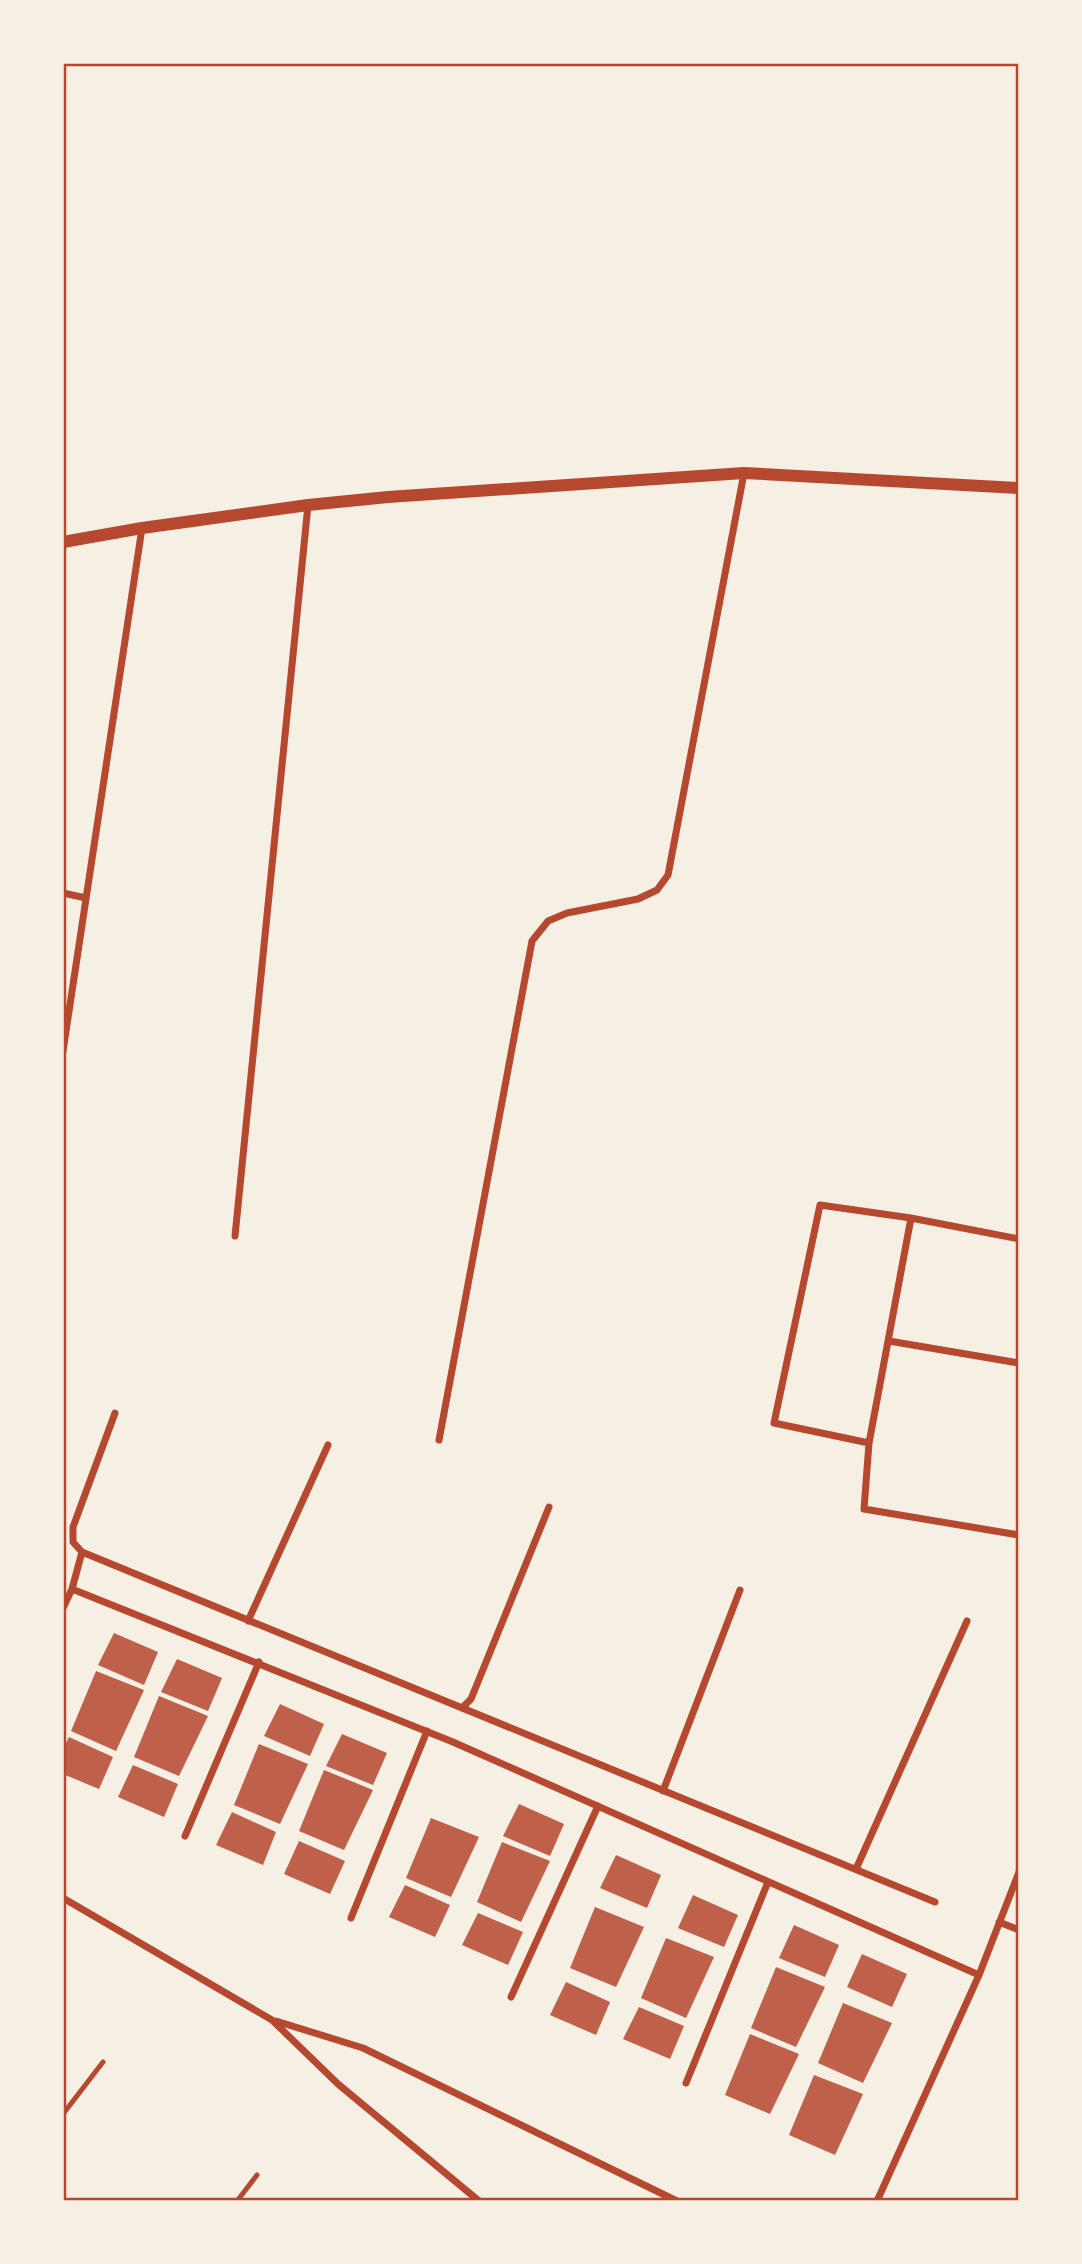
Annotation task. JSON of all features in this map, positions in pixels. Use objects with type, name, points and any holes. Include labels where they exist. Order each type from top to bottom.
[{"type":"street","points":[[63,542],[308,505],[744,473],[1019,488]]},
{"type":"street","points":[[439,1440],[532,941],[548,921],[567,913],[638,899],[657,890],[668,875],[744,473]]},
{"type":"street","points":[[235,1236],[308,505]]},
{"type":"street","points":[[63,1051],[142,528]]},
{"type":"street","points":[[63,893],[86,898]]},
{"type":"street","points":[[869,1443],[774,1423],[820,1205],[1019,1238]]},
{"type":"street","points":[[911,1218],[869,1443],[864,1509],[1019,1535]]},
{"type":"street","points":[[890,1341],[1019,1363]]},
{"type":"street","points":[[115,1413],[73,1527],[74,1542],[82,1552],[935,1902]]},
{"type":"street","points":[[248,1621],[328,1445]]},
{"type":"street","points":[[462,1709],[471,1699],[549,1507]]},
{"type":"street","points":[[63,1608],[72,1589],[82,1552]]},
{"type":"street","points":[[72,1589],[427,1731],[979,1975]]},
{"type":"street","points":[[663,1791],[740,1590]]},
{"type":"street","points":[[856,1869],[967,1621]]},
{"type":"street","points":[[185,1836],[260,1662]]},
{"type":"street","points":[[351,1918],[427,1731]]},
{"type":"street","points":[[511,1997],[598,1806]]},
{"type":"street","points":[[877,2201],[979,1975],[1019,1872]]},
{"type":"street","points":[[686,2083],[768,1882]]},
{"type":"street","points":[[63,1898],[272,2020],[363,2048],[677,2201]]},
{"type":"street","points":[[999,1922],[1019,1930]]},
{"type":"street","points":[[272,2020],[338,2084],[479,2201]]},
{"type":"lane","points":[[63,2114],[103,2062]]},
{"type":"lane","points":[[237,2201],[257,2175]]},
{"type":"building","points":[[114,1633],[158,1652],[144,1685],[98,1665]]},
{"type":"building","points":[[177,1659],[222,1678],[208,1711],[161,1692]]},
{"type":"building","points":[[96,1671],[144,1690],[116,1751],[71,1731]]},
{"type":"building","points":[[159,1696],[208,1716],[179,1776],[134,1757]]},
{"type":"building","points":[[280,1704],[324,1724],[310,1756],[264,1736]]},
{"type":"building","points":[[342,1734],[387,1753],[373,1785],[326,1766]]},
{"type":"building","points":[[69,1737],[113,1757],[99,1789],[63,1774],[63,1749]]},
{"type":"building","points":[[259,1744],[308,1764],[280,1824],[234,1805]]},
{"type":"building","points":[[133,1765],[178,1784],[164,1817],[118,1797]]},
{"type":"building","points":[[324,1770],[373,1790],[344,1850],[299,1831]]},
{"type":"building","points":[[519,1804],[564,1824],[550,1856],[503,1836]]},
{"type":"building","points":[[232,1812],[276,1832],[263,1865],[216,1845]]},
{"type":"building","points":[[431,1818],[479,1837],[451,1897],[406,1878]]},
{"type":"building","points":[[299,1841],[345,1861],[330,1894],[284,1874]]},
{"type":"building","points":[[502,1842],[550,1861],[521,1922],[477,1902]]},
{"type":"building","points":[[616,1855],[661,1875],[647,1908],[600,1888]]},
{"type":"building","points":[[405,1885],[450,1905],[435,1937],[389,1917]]},
{"type":"building","points":[[693,1895],[738,1915],[724,1947],[678,1928]]},
{"type":"building","points":[[595,1907],[644,1927],[616,1987],[570,1968]]},
{"type":"building","points":[[478,1913],[523,1932],[508,1965],[462,1945]]},
{"type":"building","points":[[794,1925],[839,1945],[825,1977],[779,1958]]},
{"type":"building","points":[[666,1938],[714,1957],[686,2018],[641,1998]]},
{"type":"building","points":[[862,1954],[907,1974],[892,2007],[847,1987]]},
{"type":"building","points":[[776,1967],[825,1987],[796,2047],[751,2028]]},
{"type":"building","points":[[566,1982],[610,2002],[596,2035],[550,2015]]},
{"type":"building","points":[[843,2003],[892,2023],[863,2083],[818,2063]]},
{"type":"building","points":[[639,2007],[684,2026],[670,2059],[623,2039]]},
{"type":"building","points":[[750,2034],[799,2054],[770,2114],[725,2095]]},
{"type":"building","points":[[814,2075],[863,2094],[835,2155],[789,2135]]}]
